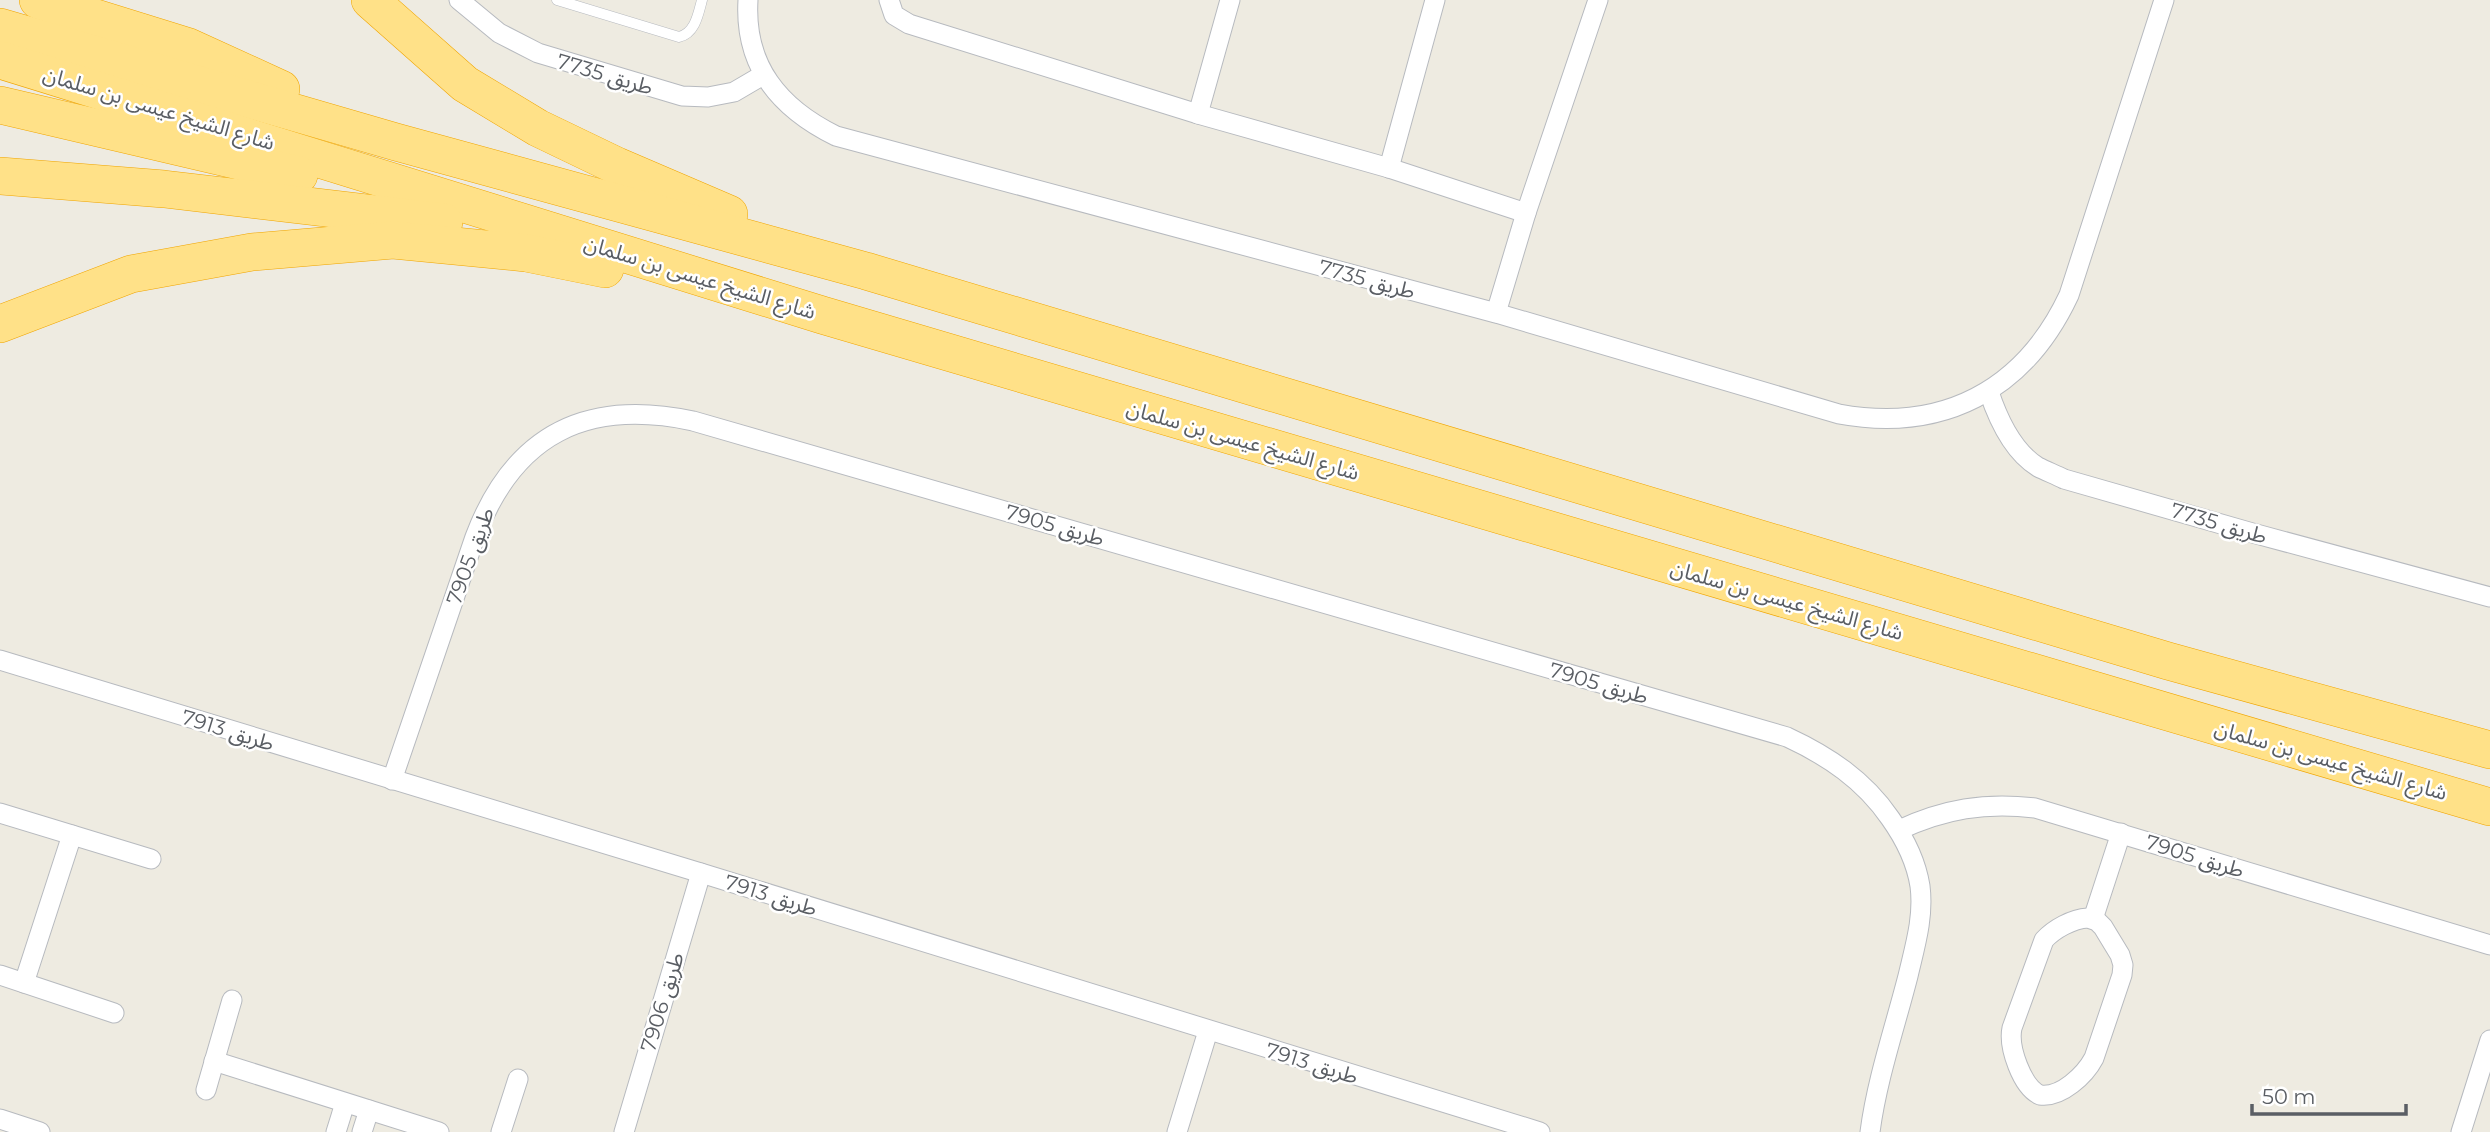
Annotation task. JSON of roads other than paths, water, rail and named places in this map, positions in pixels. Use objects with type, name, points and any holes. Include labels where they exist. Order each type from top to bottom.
[{"type":"highway","points":[[38,0],[189,47],[396,142]]},
{"type":"highway","points":[[370,0],[465,84],[538,128],[617,166],[866,271]]},
{"type":"highway","name":"شارع الشيخ عيسى بن سلمان","points":[[0,27],[396,142],[866,271],[2155,657],[2490,750]]},
{"type":"highway","name":"شارع الشيخ عيسى بن سلمان","points":[[0,60],[822,315],[2490,807]]},
{"type":"highway","points":[[0,105],[540,227]]},
{"type":"highway","points":[[0,176],[288,202],[501,230],[607,248]]},
{"type":"highway","points":[[0,324],[131,274],[252,252],[393,240],[526,253],[822,315]]},
{"type":"street","name":"طريق 7735","points":[[459,0],[499,33],[538,53],[682,96],[708,97],[734,92],[764,75]]},
{"type":"street","points":[[889,0],[894,15],[909,24],[1198,114],[1389,168],[1526,213]]},
{"type":"street","points":[[1198,114],[1230,0]]},
{"type":"street","points":[[1389,168],[1434,0]]},
{"type":"street","points":[[1496,313],[1526,213],[1598,0]]},
{"type":"street","name":"طريق 7735","points":[[744,1],[749,36],[757,63],[764,75],[788,104],[803,117],[854,142],[1496,313],[1839,414],[1862,418],[1910,418],[1956,407],[1989,392],[2033,354],[2047,336],[2069,295],[2164,0]]},
{"type":"street","name":"طريق 7735","points":[[1989,392],[1998,419],[2014,443],[2036,466],[2064,479],[2490,597]]},
{"type":"street","name":"طريق 7905","points":[[392,780],[479,526],[487,505],[506,476],[530,451],[559,432],[591,419],[659,413],[693,421],[1787,737],[1813,749],[1861,783],[1881,805],[1899,830],[1912,856],[1920,886],[1920,927],[1870,1132]]},
{"type":"street","name":"طريق 7913","points":[[0,660],[701,873],[1531,1131]]},
{"type":"street","name":"طريق 7905","points":[[1899,830],[1924,818],[1979,805],[2007,804],[2035,808],[2490,945]]},
{"type":"street","points":[[0,813],[151,859]]},
{"type":"street","points":[[2093,919],[2121,833]]},
{"type":"street","points":[[24,983],[72,835]]},
{"type":"street","name":"طريق 7906","points":[[624,1132],[701,873]]},
{"type":"street","points":[[2078,919],[2093,919],[2103,927],[2120,955],[2122,975],[2088,1069],[2055,1093],[2040,1095],[2028,1085],[2013,1052],[2012,1028],[2044,940],[2053,931],[2078,919]]},
{"type":"street","points":[[0,975],[114,1013]]},
{"type":"street","points":[[206,1090],[232,1000]]},
{"type":"street","points":[[1177,1132],[1208,1031]]},
{"type":"street","points":[[2461,1132],[2490,1040]]},
{"type":"street","points":[[214,1061],[439,1132]]},
{"type":"street","points":[[501,1132],[518,1079]]},
{"type":"street","points":[[335,1132],[345,1103]]},
{"type":"street","points":[[362,1132],[369,1110]]},
{"type":"street","points":[[0,1119],[40,1132]]},
{"type":"lane","points":[[557,0],[679,37],[685,36],[692,29],[702,0]]}]
